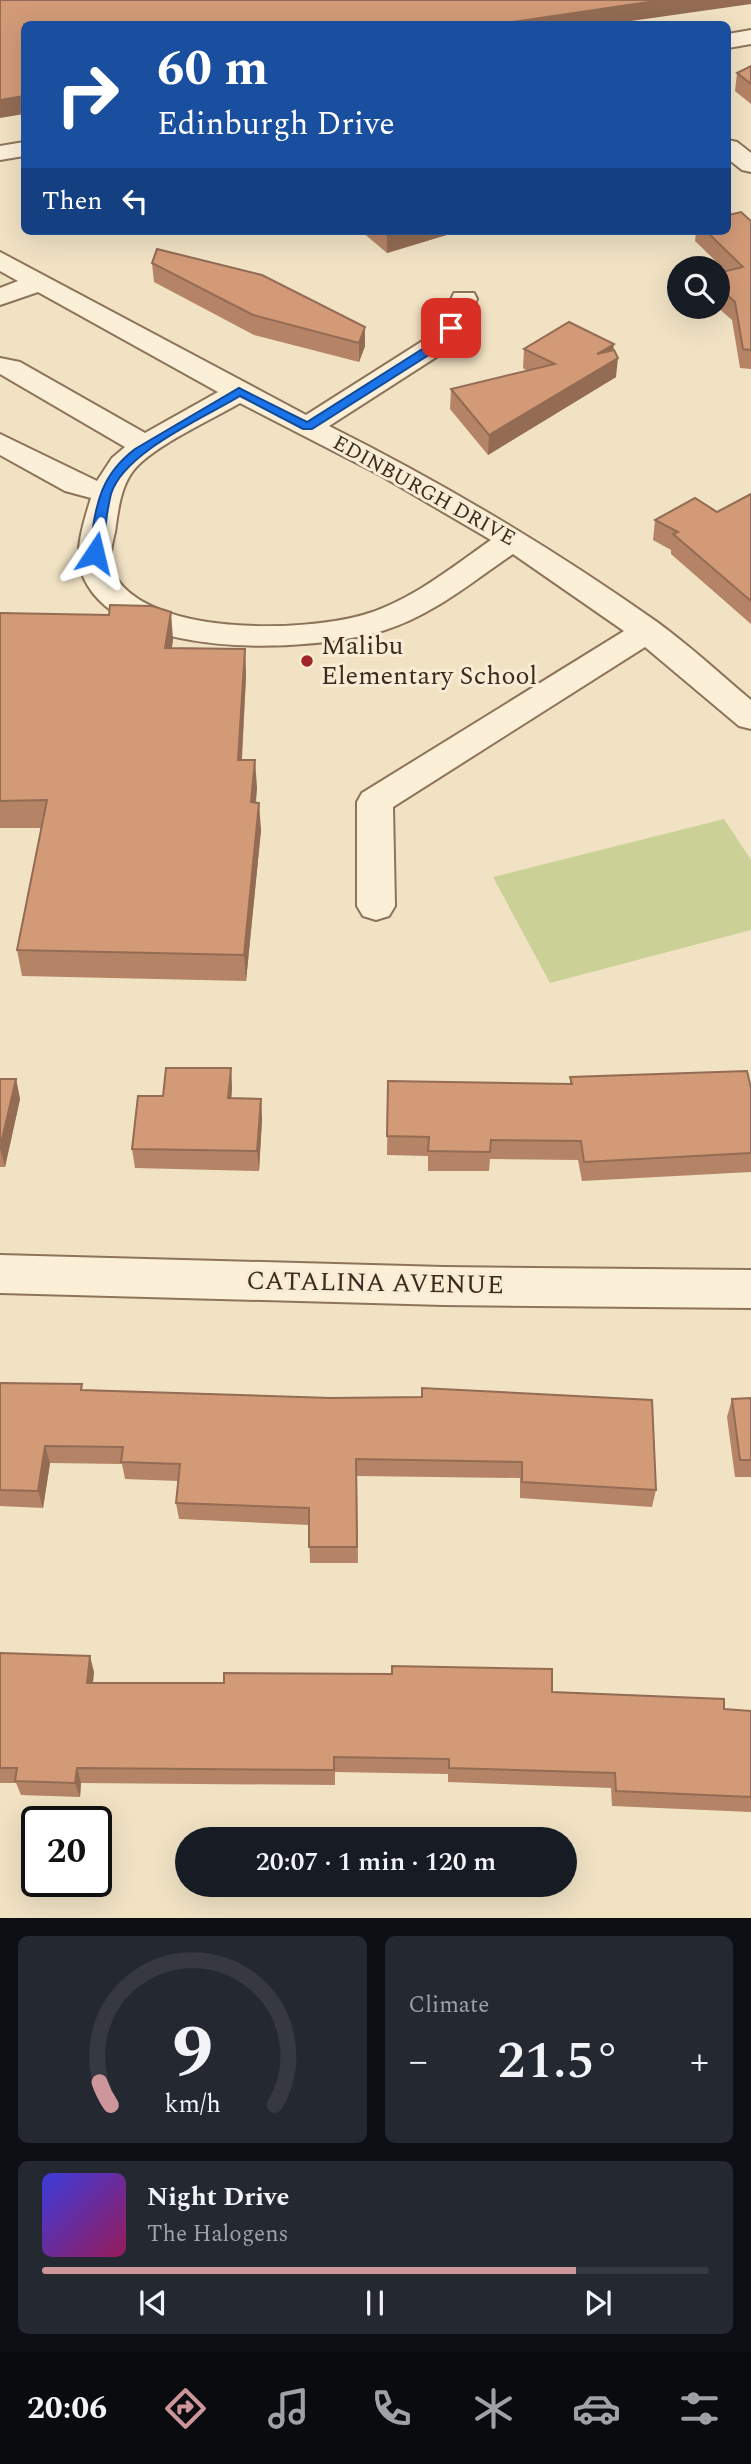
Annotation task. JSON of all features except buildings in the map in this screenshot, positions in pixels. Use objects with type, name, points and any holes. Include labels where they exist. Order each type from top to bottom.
[{"type":"street","points":[[731,40],[751,37]]},
{"type":"street","points":[[731,149],[751,165]]},
{"type":"street","points":[[0,153],[21,150]]},
{"type":"street","name":"EDINBURGH DRIVE","points":[[0,260],[239,392],[391,469],[513,540],[648,631],[751,718]]},
{"type":"street","points":[[0,297],[38,282]]},
{"type":"street","points":[[307,426],[431,348],[451,328],[464,299]]},
{"type":"street","points":[[0,366],[10,368],[147,447]]},
{"type":"street","points":[[239,392],[124,463],[106,492],[95,553],[97,573],[107,591],[131,609],[169,625],[207,633],[279,637],[327,634],[371,624],[407,610],[513,540]]},
{"type":"street","points":[[0,443],[76,485],[106,492]]},
{"type":"street","points":[[376,906],[375,802],[648,631]]},
{"type":"street","name":"CATALINA AVENUE","points":[[0,1273],[444,1286],[751,1289]]},
{"type":"green space","points":[[724,819],[751,860],[751,930],[550,983],[493,877]]},
{"type":"place","name":"Malibu Elementary School","points":[[307,661]]},
{"type":"route","points":[[95,553],[106,492],[124,463],[139,451],[239,392],[307,426],[431,348],[451,328]]}]
